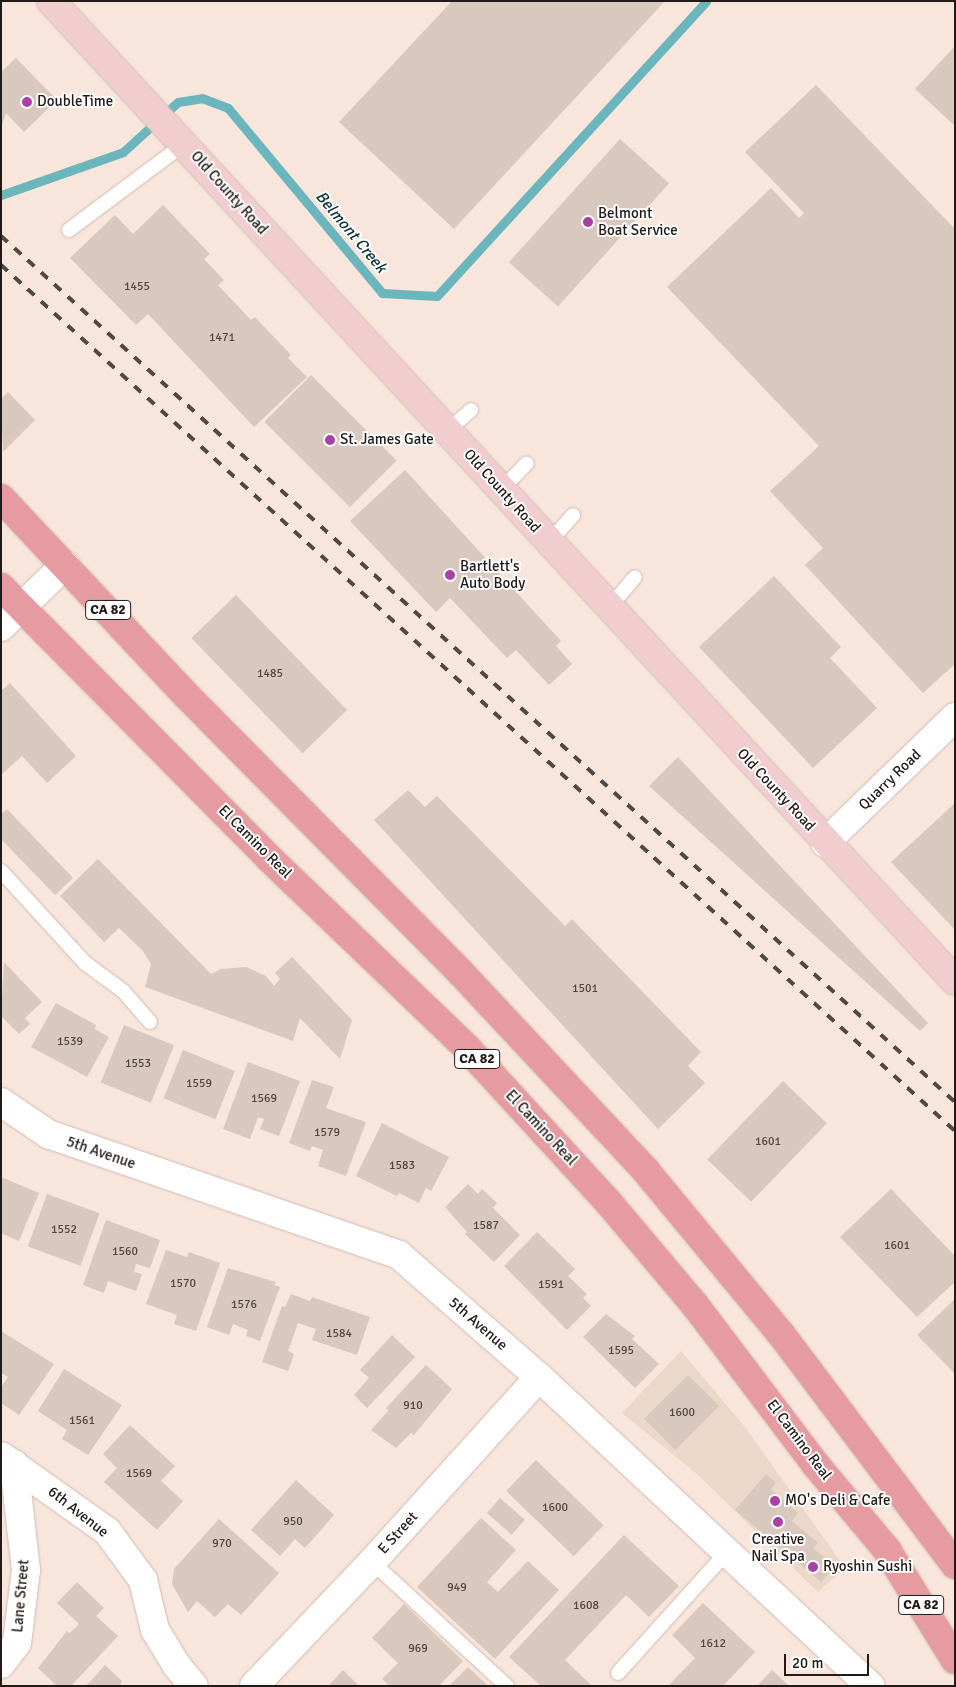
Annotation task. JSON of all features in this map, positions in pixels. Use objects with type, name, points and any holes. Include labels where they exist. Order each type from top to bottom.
[{"type":"main road","name":"Old County Road","points":[[51,1],[825,843],[955,981]]},
{"type":"main road","name":"CA 82","points":[[1,498],[186,695],[553,1069],[646,1171],[781,1334],[955,1565]]},
{"type":"main road","name":"El Camino Real","points":[[1,587],[270,859],[467,1048],[609,1203],[694,1305],[816,1465],[886,1550],[955,1660]]},
{"type":"street","points":[[1,627],[65,565]]},
{"type":"street","name":"Quarry Road","points":[[825,843],[955,717]]},
{"type":"street","name":"5th Avenue","points":[[1,1102],[48,1134],[399,1255],[539,1377],[870,1686]]},
{"type":"street","name":"E Street","points":[[254,1686],[372,1562],[539,1377]]},
{"type":"street","name":"Lane Street","points":[[1,1664],[17,1643],[26,1570],[8,1460]]},
{"type":"street","name":"6th Avenue","points":[[8,1460],[107,1532],[143,1580],[155,1630],[177,1666],[194,1686]]},
{"type":"lane","points":[[69,230],[167,126]]},
{"type":"lane","points":[[447,431],[471,410]]},
{"type":"lane","points":[[501,490],[527,464]]},
{"type":"lane","points":[[549,542],[573,515]]},
{"type":"lane","points":[[609,608],[635,577]]},
{"type":"lane","points":[[1,871],[86,963],[123,991],[150,1022]]},
{"type":"lane","points":[[618,1673],[727,1552]]},
{"type":"lane","points":[[372,1562],[506,1686]]},
{"type":"shaded area","points":[[681,1351],[745,1427],[845,1568],[818,1592],[697,1474],[622,1413]]},
{"type":"building","points":[[452,1],[665,1],[454,229],[339,122]]},
{"type":"building","points":[[955,46],[955,126],[915,89]]},
{"type":"building","points":[[16,58],[57,100],[24,132],[6,113],[1,128],[1,72]]},
{"type":"building","points":[[816,85],[955,229],[955,664],[923,693],[805,565],[823,548],[770,491],[819,446],[667,287],[771,188],[799,218],[804,213],[745,152]]},
{"type":"building","name":"Belmont Boat Service","points":[[620,139],[669,183],[558,307],[509,262]]},
{"type":"building","points":[[163,205],[210,254],[204,259],[224,280],[218,285],[251,320],[255,317],[291,355],[288,358],[307,377],[254,427],[148,314],[136,325],[70,258],[115,215],[133,234]]},
{"type":"building","name":"St. James Gate","points":[[311,375],[397,461],[350,507],[264,422]]},
{"type":"building","points":[[8,392],[35,420],[3,452],[1,399]]},
{"type":"building","name":"Bartlett's Auto Body","points":[[405,470],[561,641],[556,646],[572,664],[549,685],[516,650],[507,658],[450,598],[436,612],[350,521]]},
{"type":"building","points":[[774,576],[841,647],[830,658],[877,708],[813,768],[699,647]]},
{"type":"building","points":[[236,595],[347,710],[303,753],[191,638]]},
{"type":"building","points":[[10,683],[76,756],[47,783],[22,756],[1,775],[1,691]]},
{"type":"building","points":[[678,757],[928,1023],[920,1031],[649,786]]},
{"type":"building","points":[[408,790],[425,807],[437,796],[565,926],[572,919],[701,1052],[688,1066],[705,1083],[658,1129],[374,820]]},
{"type":"building","points":[[955,803],[955,930],[891,862]]},
{"type":"building","points":[[7,809],[73,878],[55,895],[1,839],[1,814]]},
{"type":"building","points":[[98,859],[211,974],[221,969],[246,967],[266,976],[274,986],[280,979],[275,973],[292,957],[352,1020],[340,1059],[300,1018],[293,1041],[145,987],[151,964],[142,950],[119,928],[104,942],[60,896]]},
{"type":"building","points":[[4,962],[42,1002],[25,1018],[30,1024],[19,1034],[1,1016]]},
{"type":"building","points":[[56,1003],[96,1025],[95,1029],[109,1037],[87,1077],[31,1047]]},
{"type":"building","points":[[124,1025],[174,1045],[151,1103],[101,1082]]},
{"type":"building","points":[[183,1050],[235,1071],[215,1119],[164,1098]]},
{"type":"building","points":[[248,1062],[300,1081],[279,1136],[260,1129],[264,1119],[258,1117],[250,1139],[223,1129]]},
{"type":"building","points":[[312,1080],[334,1087],[326,1108],[366,1122],[346,1176],[318,1166],[323,1150],[312,1146],[310,1151],[289,1143]]},
{"type":"building","points":[[783,1081],[827,1123],[751,1202],[707,1159]]},
{"type":"building","points":[[382,1123],[449,1157],[431,1191],[426,1188],[419,1203],[399,1193],[397,1196],[356,1176]]},
{"type":"building","points":[[1,1177],[39,1193],[19,1241],[1,1233]]},
{"type":"building","points":[[468,1184],[478,1194],[482,1189],[497,1203],[493,1208],[520,1235],[494,1262],[465,1234],[467,1232],[445,1207]]},
{"type":"building","points":[[891,1189],[955,1256],[955,1282],[917,1317],[840,1237]]},
{"type":"building","points":[[47,1194],[100,1213],[80,1266],[28,1247]]},
{"type":"building","points":[[106,1220],[160,1240],[150,1268],[136,1264],[134,1272],[142,1274],[136,1291],[108,1281],[104,1293],[83,1285]]},
{"type":"building","points":[[537,1232],[575,1269],[568,1276],[587,1294],[583,1298],[591,1306],[567,1330],[504,1266]]},
{"type":"building","points":[[166,1250],[187,1257],[189,1252],[220,1263],[196,1331],[174,1324],[177,1315],[146,1304]]},
{"type":"building","points":[[228,1268],[276,1282],[274,1285],[280,1287],[260,1341],[246,1336],[248,1330],[233,1324],[229,1335],[207,1327]]},
{"type":"building","points":[[291,1294],[310,1301],[312,1297],[370,1317],[357,1355],[312,1340],[316,1329],[298,1323],[288,1351],[294,1354],[288,1371],[262,1362],[282,1306],[285,1307]]},
{"type":"building","points":[[955,1299],[955,1374],[917,1335]]},
{"type":"building","points":[[606,1314],[635,1336],[632,1339],[659,1364],[635,1388],[583,1337]]},
{"type":"building","points":[[1,1331],[54,1364],[19,1415],[1,1403],[1,1387],[8,1377],[1,1373]]},
{"type":"building","points":[[392,1335],[415,1357],[367,1408],[354,1395],[369,1378],[360,1370]]},
{"type":"building","points":[[426,1365],[452,1389],[414,1435],[411,1433],[396,1448],[371,1430],[389,1410],[386,1408]]},
{"type":"building","points":[[64,1369],[122,1405],[88,1455],[62,1439],[67,1430],[38,1411]]},
{"type":"building","points":[[688,1375],[719,1406],[675,1450],[644,1419]]},
{"type":"building","points":[[130,1425],[175,1466],[161,1481],[183,1501],[157,1530],[104,1482],[117,1468],[103,1454]]},
{"type":"building","points":[[536,1460],[604,1525],[574,1556],[506,1491]]},
{"type":"building","points":[[766,1474],[776,1483],[771,1489],[798,1513],[792,1521],[818,1543],[813,1548],[835,1567],[821,1582],[735,1510]]},
{"type":"building","points":[[296,1480],[334,1515],[305,1548],[295,1539],[280,1556],[251,1530]]},
{"type":"building","points":[[500,1498],[525,1520],[512,1535],[487,1513]]},
{"type":"building","points":[[481,1518],[516,1550],[487,1582],[498,1592],[528,1561],[559,1590],[495,1659],[417,1587]]},
{"type":"building","points":[[219,1519],[279,1573],[241,1615],[228,1604],[215,1617],[197,1601],[188,1612],[172,1584],[174,1569]]},
{"type":"building","points":[[624,1535],[679,1586],[649,1617],[626,1595],[565,1660],[592,1686],[541,1686],[509,1657]]},
{"type":"building","points":[[77,1582],[104,1608],[96,1616],[118,1636],[71,1686],[57,1686],[38,1668],[67,1631],[70,1633],[79,1624],[57,1603]]},
{"type":"building","points":[[703,1603],[755,1652],[723,1686],[668,1686],[695,1658],[672,1635]]},
{"type":"building","points":[[404,1604],[463,1661],[439,1686],[390,1686],[382,1679],[398,1663],[372,1638]]},
{"type":"building","points":[[105,1665],[122,1681],[120,1686],[86,1686]]},
{"type":"building","points":[[468,1667],[488,1686],[449,1686]]},
{"type":"building","points":[[343,1670],[359,1686],[328,1686]]},
{"type":"building","points":[[772,1670],[789,1686],[757,1686]]},
{"type":"waterway","name":"Belmont Creek","points":[[1,195],[123,152],[178,102],[202,98],[228,108],[382,293],[437,296],[706,1]]},
{"type":"railway","points":[[1,236],[955,1102]]},
{"type":"railway","points":[[1,265],[955,1131]]},
{"type":"place","name":"DoubleTime","points":[[27,102]]},
{"type":"place","name":"Belmont Boat Service","points":[[588,222]]},
{"type":"place","name":"St. James Gate","points":[[330,440]]},
{"type":"place","name":"Bartlett's Auto Body","points":[[450,575]]},
{"type":"place","name":"MO's Deli & Cafe","points":[[775,1501]]},
{"type":"place","name":"Creative Nail Spa","points":[[778,1522]]},
{"type":"place","name":"Ryoshin Sushi","points":[[813,1567]]}]
